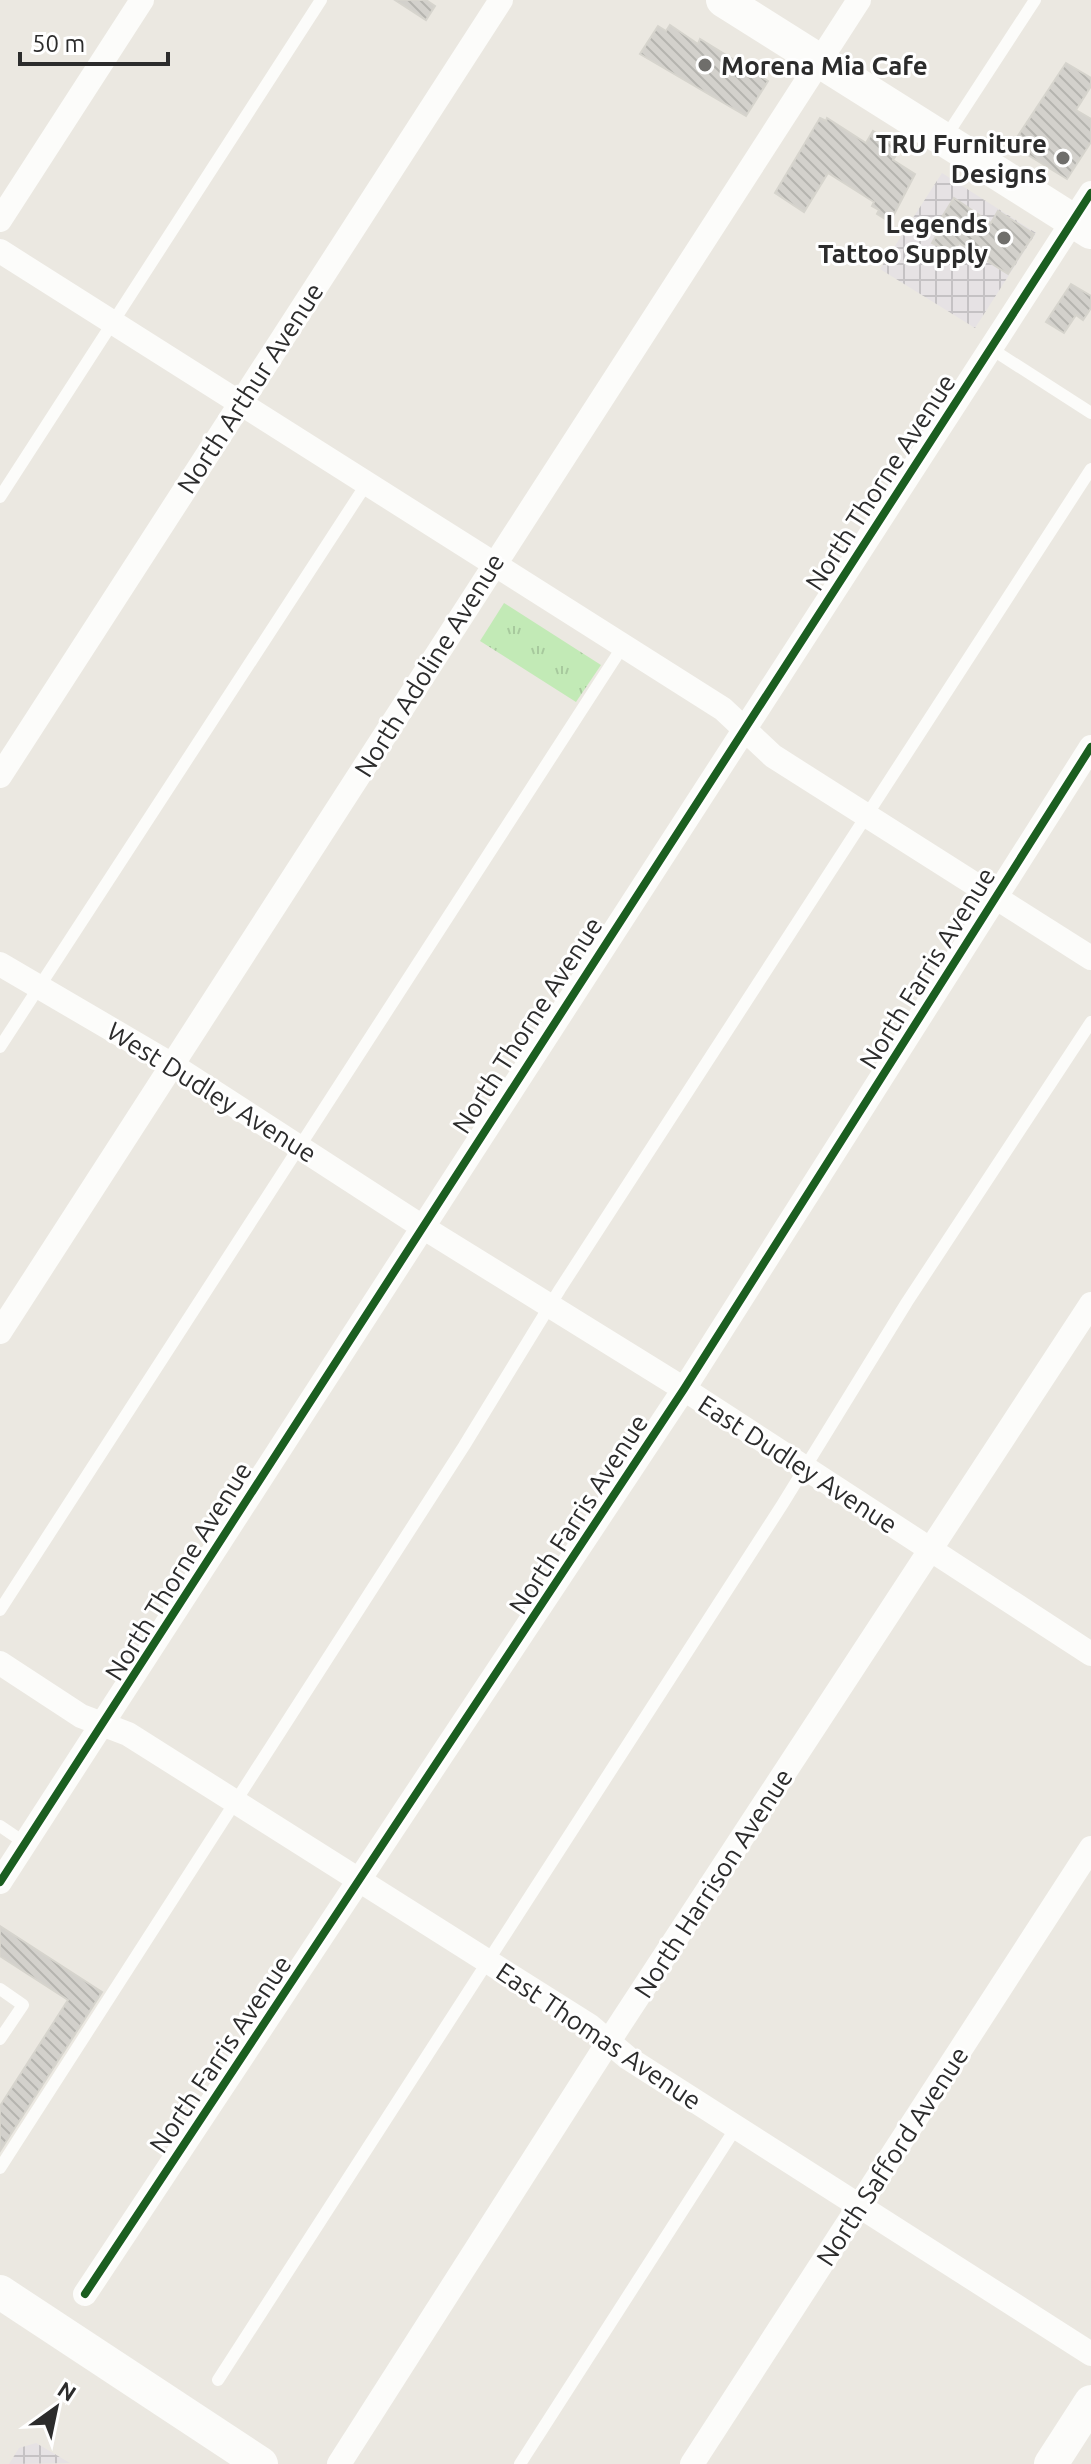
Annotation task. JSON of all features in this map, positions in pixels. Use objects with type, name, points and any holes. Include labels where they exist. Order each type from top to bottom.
[{"type":"main road","points":[[723,0],[1082,226]]},
{"type":"main road","points":[[0,2292],[261,2464]]},
{"type":"main road","points":[[1051,2464],[1091,2402]]},
{"type":"street","points":[[0,220],[142,0]]},
{"type":"street","name":"North Arthur Avenue","points":[[0,776],[501,0]]},
{"type":"street","name":"North Adoline Avenue","points":[[0,1332],[859,0]]},
{"type":"street","name":"North Thorne Avenue","points":[[0,1882],[990,348],[1082,226],[1091,193]]},
{"type":"street","points":[[0,251],[723,709],[773,756],[1091,958]]},
{"type":"street","name":"North Farris Avenue","points":[[85,2294],[684,1389],[1091,747]]},
{"type":"street","name":"West Dudley Avenue","points":[[0,964],[174,1066],[421,1226]]},
{"type":"street","name":"East Dudley Avenue","points":[[421,1226],[684,1389],[1091,1654]]},
{"type":"street","name":"North Harrison Avenue","points":[[339,2464],[609,2041],[932,1552],[1091,1304]]},
{"type":"street","name":"East Thomas Avenue","points":[[0,1663],[81,1716],[128,1734],[360,1880],[609,2041],[628,2058],[1091,2354]]},
{"type":"street","name":"North Safford Avenue","points":[[692,2464],[1091,1848]]},
{"type":"lane","points":[[0,497],[321,0]]},
{"type":"lane","points":[[944,140],[1035,0]]},
{"type":"lane","points":[[990,348],[1091,413]]},
{"type":"lane","points":[[0,2168],[1091,469]]},
{"type":"lane","points":[[0,1047],[367,483]]},
{"type":"lane","points":[[0,1610],[623,646]]},
{"type":"lane","points":[[218,2380],[805,1468],[907,1302],[1091,1022]]},
{"type":"lane","points":[[0,1826],[25,1843]]},
{"type":"lane","points":[[0,1989],[23,2005],[0,2039]]},
{"type":"lane","points":[[520,2464],[737,2126]]},
{"type":"shaded area","points":[[942,173],[1036,233],[975,328],[880,269]]},
{"type":"shaded area","points":[[36,2443],[70,2463],[9,2464],[19,2448]]},
{"type":"green space","points":[[504,603],[601,665],[576,702],[480,641]]},
{"type":"building","points":[[395,0],[426,0],[435,6],[426,20]]},
{"type":"building","points":[[670,25],[698,44],[700,39],[768,81],[746,116],[640,54],[658,26],[666,31]]},
{"type":"building","points":[[1066,63],[1091,78],[1091,86],[1076,110],[1091,119],[1091,142],[1067,179],[1012,145]]},
{"type":"building","points":[[820,118],[826,121],[827,118],[866,143],[873,131],[900,149],[893,160],[915,174],[890,222],[877,214],[879,210],[872,206],[874,202],[828,173],[804,212],[775,193]]},
{"type":"building","points":[[954,198],[991,223],[998,211],[1034,234],[1008,274],[959,243],[953,253],[932,243],[936,236],[932,233]]},
{"type":"building","points":[[1071,284],[1091,296],[1091,308],[1083,320],[1076,315],[1064,333],[1046,322]]},
{"type":"building","points":[[0,1926],[102,1992],[0,2151],[0,2106],[68,2000],[0,1956]]},
{"type":"cycle path","points":[[0,1882],[1091,193]]},
{"type":"cycle path","points":[[85,2294],[684,1389],[1091,747]]},
{"type":"place","name":"Morena Mia Cafe","points":[[705,65]]},
{"type":"place","name":"TRU Furniture Designs","points":[[1063,158]]},
{"type":"place","name":"Legends Tattoo Supply","points":[[1004,238]]}]
